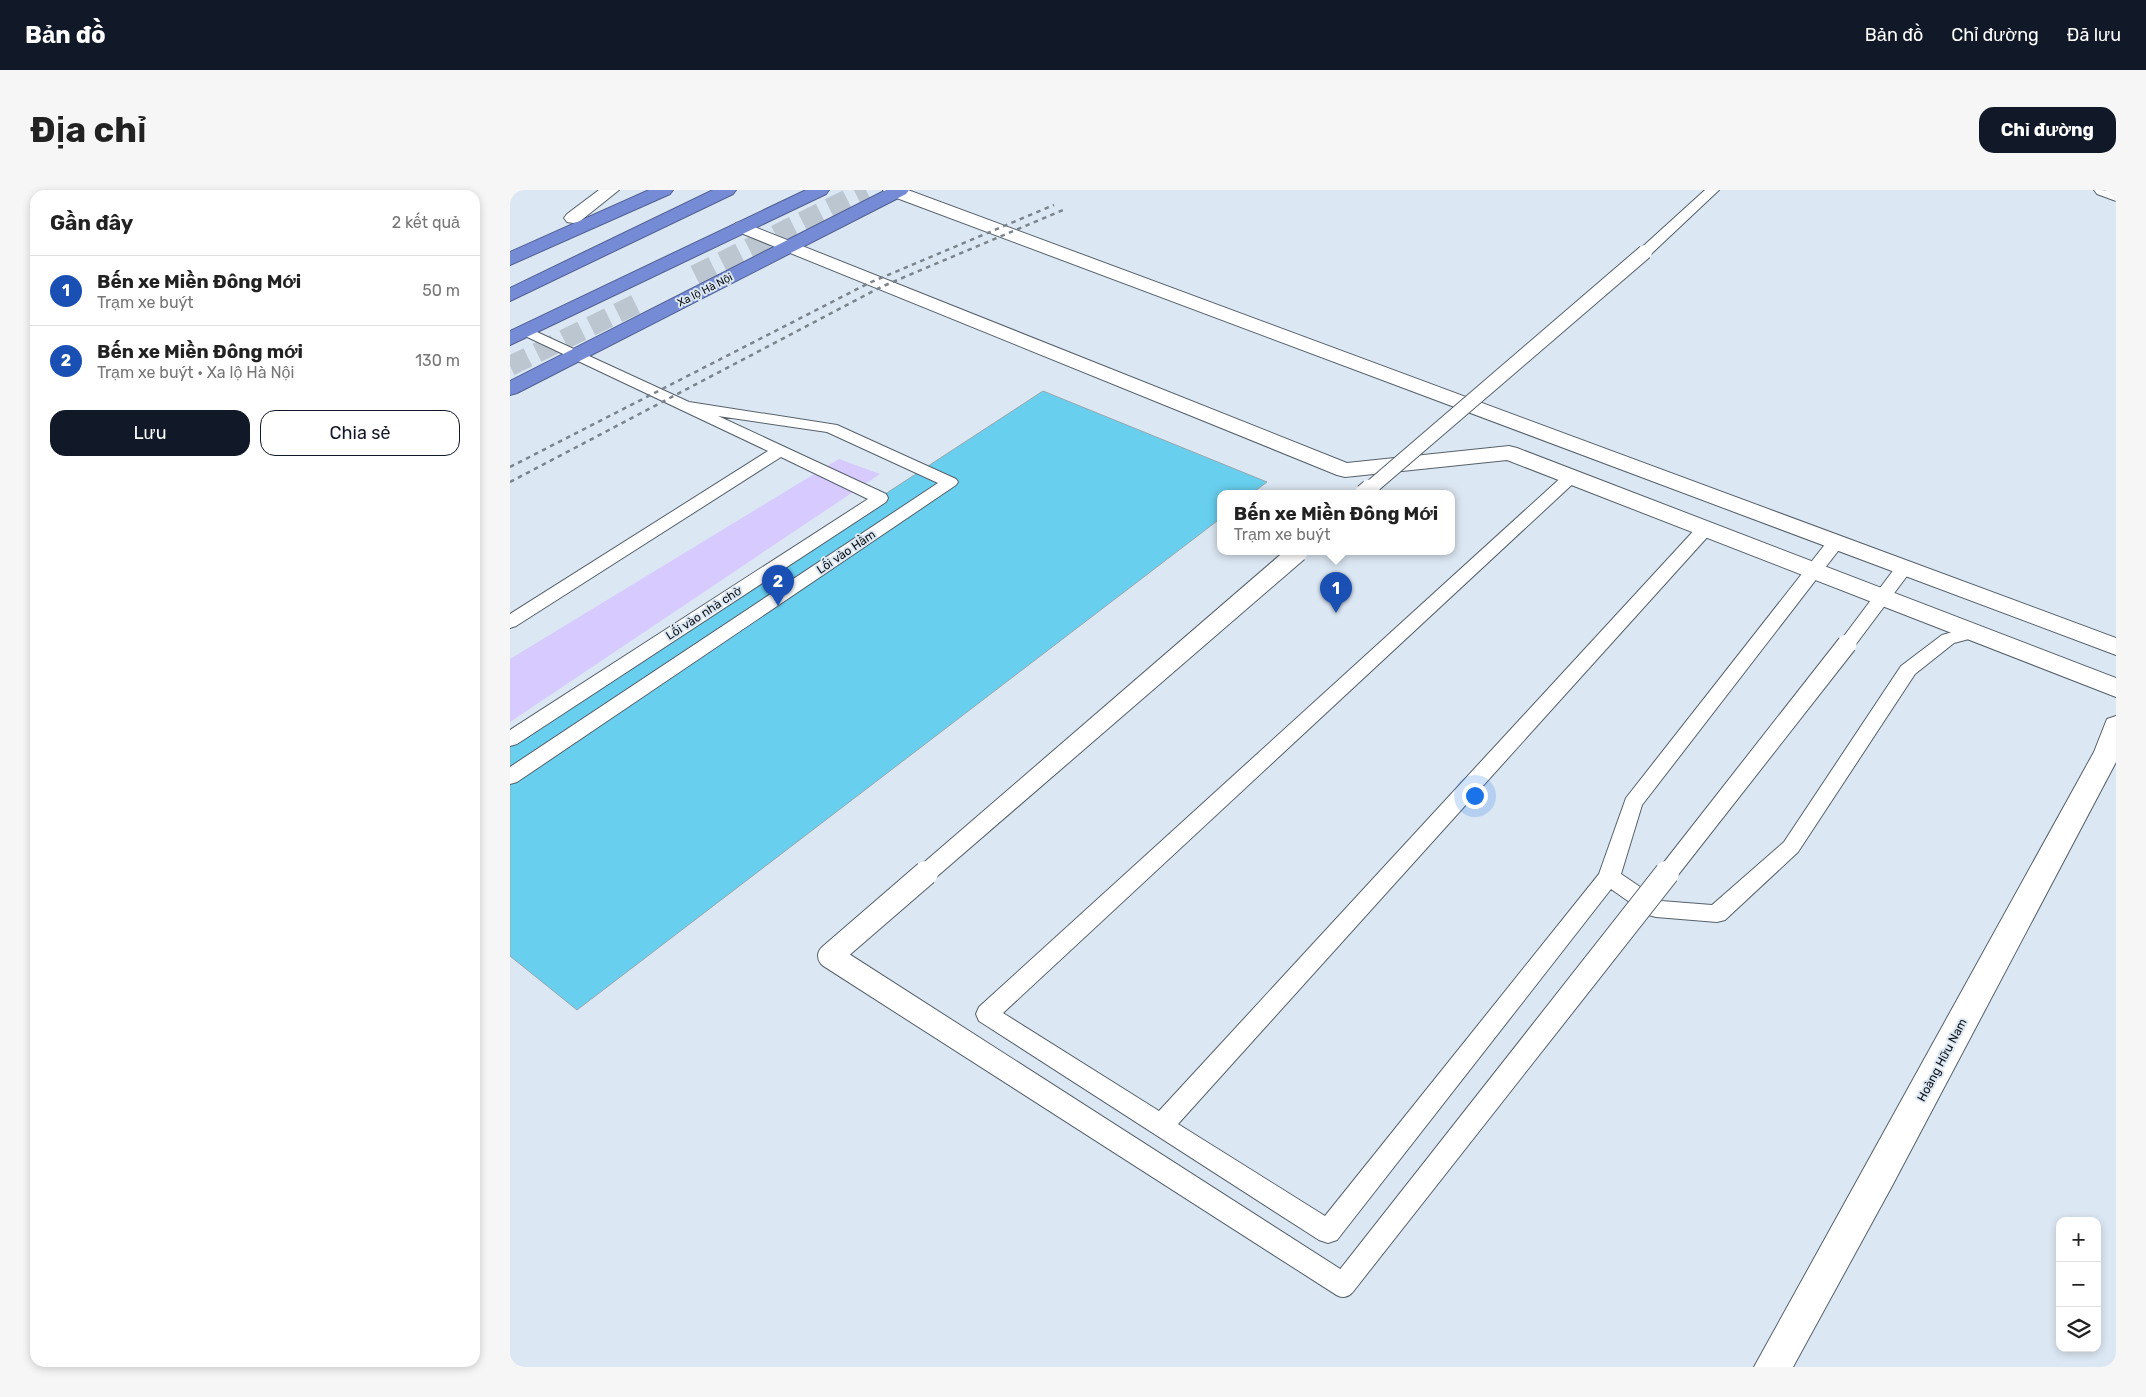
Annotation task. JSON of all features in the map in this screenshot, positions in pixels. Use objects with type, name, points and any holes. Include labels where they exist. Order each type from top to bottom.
[{"type":"highway","points":[[510,246],[636,190]]},
{"type":"highway","points":[[510,259],[664,190]]},
{"type":"highway","points":[[510,295],[727,190]]},
{"type":"highway","points":[[518,335],[820,190]]},
{"type":"highway","name":"Xa lộ Hà Nội","points":[[510,389],[896,191]]},
{"type":"highway","points":[[636,304],[694,276]]},
{"type":"street","points":[[573,218],[610,190]]},
{"type":"street","points":[[2103,190],[2116,196]]},
{"type":"street","points":[[896,191],[2116,647]]},
{"type":"street","points":[[742,227],[1345,470],[1509,453],[2116,688]]},
{"type":"street","name":"Hoàng Hữu Nam","points":[[1773,1367],[1885,1166],[2113,740]]},
{"type":"lane","points":[[1369,490],[1645,252],[1713,190]]},
{"type":"lane","points":[[518,335],[577,356],[780,451]]},
{"type":"lane","name":"Lối vào Hầm","points":[[510,777],[950,482],[831,428],[684,406]]},
{"type":"lane","points":[[515,613],[780,451]]},
{"type":"lane","name":"Lối vào nhà chờ","points":[[510,739],[880,498],[780,451]]},
{"type":"lane","points":[[1571,477],[987,1014],[1328,1232],[1609,877],[1633,803],[1836,542]]},
{"type":"lane","points":[[1161,1126],[1705,529]]},
{"type":"lane","points":[[1295,555],[830,956],[1343,1285],[1847,644],[1904,568]]},
{"type":"lane","points":[[1609,877],[1656,909],[1717,914],[1791,847],[1908,670],[1948,639],[1974,632]]},
{"type":"shaded area","points":[[839,459],[880,474],[510,722],[510,659]]},
{"type":"building","points":[[1043,391],[1267,482],[1256,490],[1217,490],[1217,521],[577,1010],[510,956],[510,739]]},
{"type":"tunnel","points":[[695,275],[866,190]]},
{"type":"tunnel","points":[[510,366],[636,304]]},
{"type":"railway","points":[[510,467],[869,283],[1054,205]]},
{"type":"railway","points":[[510,482],[881,287],[1063,210]]},
{"type":"place","name":"Bến xe Miền Đông mới","points":[[778,606]]},
{"type":"place","name":"Bến xe Miền Đông Mới","points":[[1336,613]]}]
